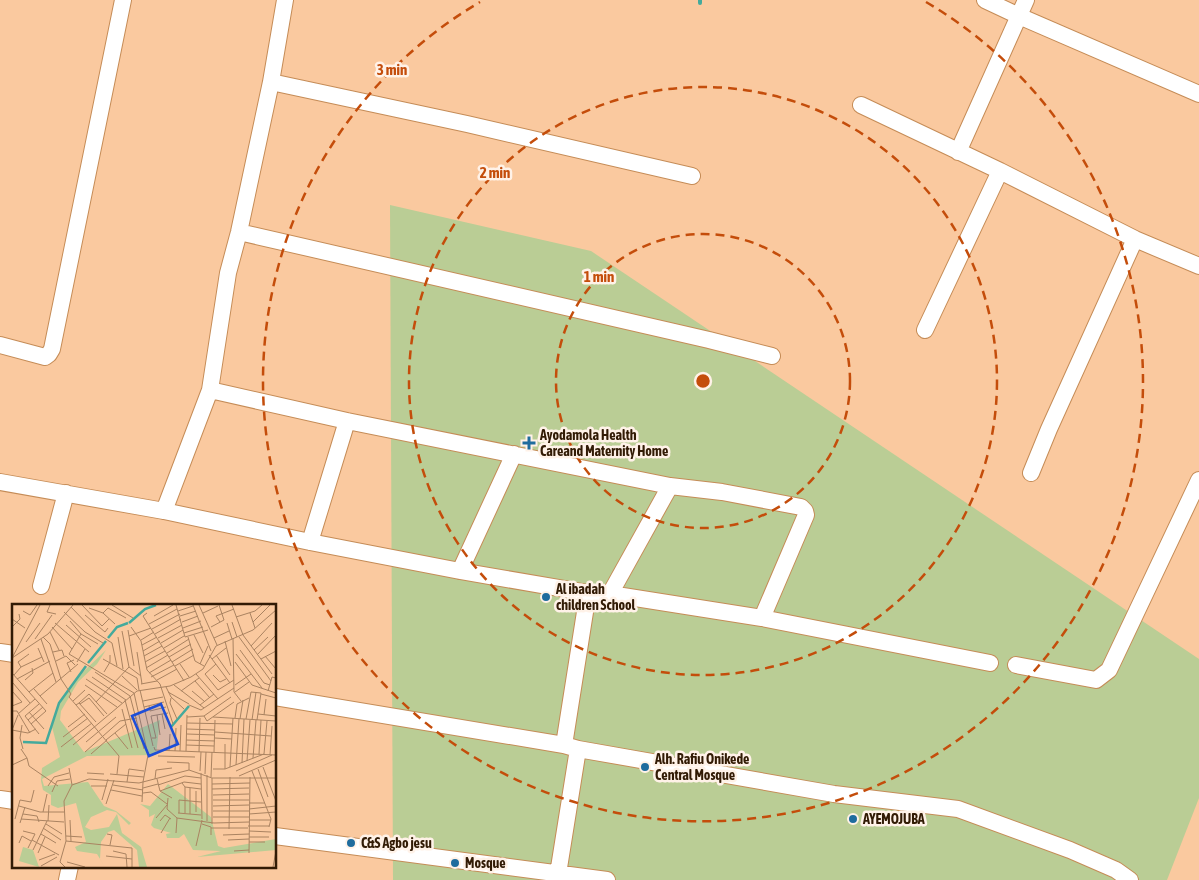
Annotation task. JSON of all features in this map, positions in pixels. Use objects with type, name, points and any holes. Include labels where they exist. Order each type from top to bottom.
[{"type":"street","points":[[0,346],[45,357],[50,354],[52,349],[123,0]]},
{"type":"street","points":[[164,511],[210,390],[228,273],[239,232],[271,82],[285,0]]},
{"type":"street","points":[[985,0],[1199,94]]},
{"type":"street","points":[[958,152],[1026,0]]},
{"type":"street","points":[[271,82],[467,124],[692,176]]},
{"type":"street","points":[[861,105],[1000,171],[1135,239],[1199,266]]},
{"type":"street","points":[[925,330],[1000,171]]},
{"type":"street","points":[[239,232],[772,356]]},
{"type":"street","points":[[1031,473],[1135,239]]},
{"type":"street","points":[[210,390],[347,421],[670,486],[801,507],[806,515],[762,618]]},
{"type":"street","points":[[310,542],[347,421]]},
{"type":"street","points":[[460,571],[514,454]]},
{"type":"street","points":[[1016,665],[1096,680],[1109,670],[1199,480]]},
{"type":"street","points":[[0,482],[164,511],[460,571],[588,593],[610,594],[762,618],[990,663]]},
{"type":"street","points":[[610,594],[670,486]]},
{"type":"street","points":[[41,586],[66,493]]},
{"type":"street","points":[[558,874],[588,593]]},
{"type":"street","points":[[276,697],[834,794],[958,809],[1070,850],[1116,870],[1130,880]]},
{"type":"street","points":[[276,836],[607,880]]},
{"type":"green space","points":[[390,205],[591,251],[1199,659],[1199,798],[1167,880],[393,880]]},
{"type":"place","name":"Ayodamola Health Careand Maternity Home","points":[[529,443]]},
{"type":"place","name":"Al ibadah children School","points":[[546,597]]},
{"type":"place","name":"Alh. Rafiu Onikede Central Mosque","points":[[645,767]]},
{"type":"place","name":"AYEMOJUBA","points":[[853,819]]},
{"type":"place","name":"C&S Agbo jesu","points":[[351,843]]},
{"type":"place","name":"Mosque","points":[[455,863]]}]
